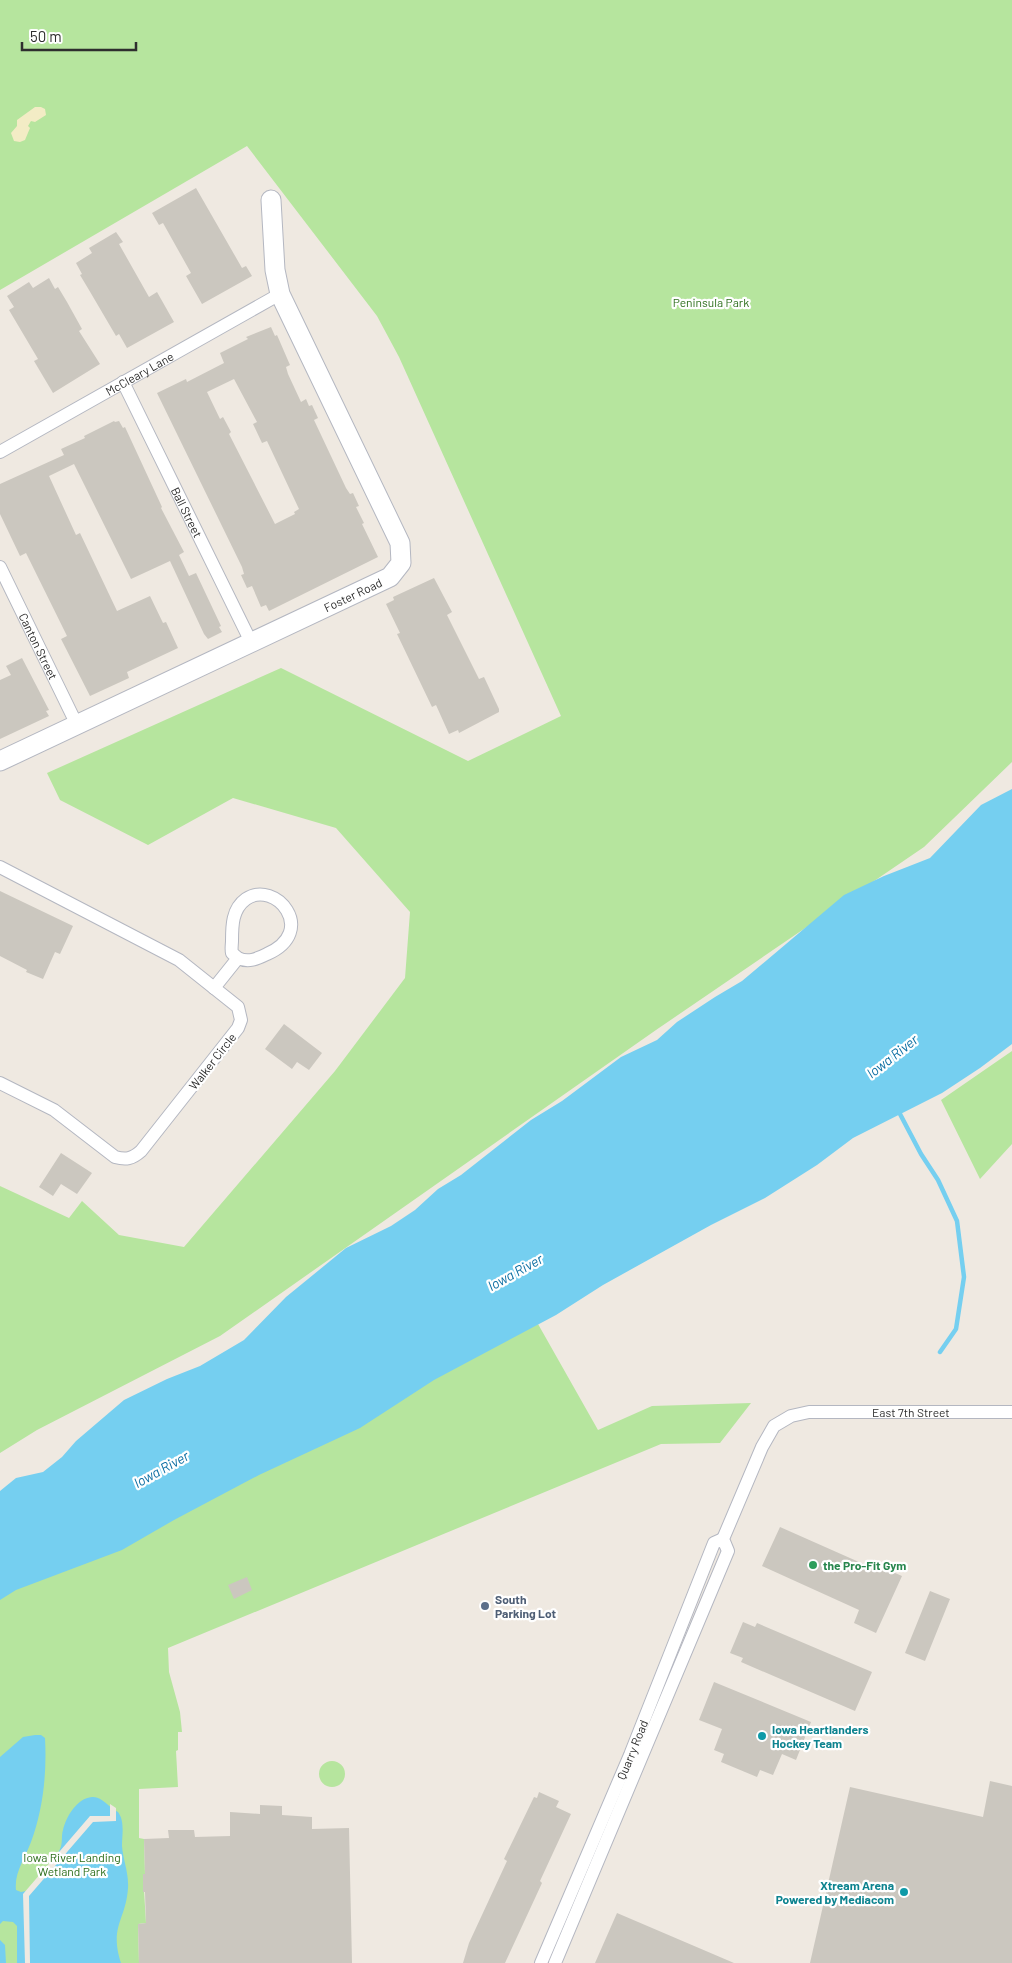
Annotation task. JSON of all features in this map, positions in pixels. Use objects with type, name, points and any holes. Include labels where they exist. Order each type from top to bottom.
[{"type":"street","name":"Foster Road","points":[[0,761],[390,577],[401,563],[400,543],[280,294],[275,270],[271,200]]},
{"type":"street","name":"McCleary Lane","points":[[0,452],[280,294]]},
{"type":"street","name":"Ball Street","points":[[123,382],[251,642]]},
{"type":"street","name":"Canton Street","points":[[0,567],[76,725]]},
{"type":"street","name":"Walker Circle","points":[[0,867],[179,960],[238,1007],[241,1014],[240,1025],[141,1151],[133,1158],[125,1160],[115,1157],[54,1110],[0,1083]]},
{"type":"street","points":[[261,895],[282,903],[290,915],[291,923],[289,937],[284,944],[276,950],[256,959],[243,960],[238,958],[232,952],[232,924],[234,916],[241,905],[246,899],[261,895]]},
{"type":"street","points":[[214,988],[238,958]]},
{"type":"street","name":"East 7th Street","points":[[809,1412],[1012,1412]]},
{"type":"street","name":"Quarry Road","points":[[555,1963],[728,1551],[724,1539],[762,1447],[774,1426],[791,1416],[809,1412]]},
{"type":"street","name":"Quarry Road","points":[[540,1963],[630,1756],[714,1543],[724,1539]]},
{"type":"green space","name":"Peninsula Park","points":[[0,0],[1012,0],[1012,762],[924,847],[656,1030],[220,1336],[37,1430],[0,1453],[0,1186],[69,1218],[82,1201],[119,1235],[184,1247],[335,1071],[405,978],[410,912],[336,828],[233,798],[148,845],[60,800],[47,773],[281,668],[468,761],[561,716],[399,357],[377,316],[247,146],[0,290]]},
{"type":"green space","points":[[1012,1051],[1012,1144],[980,1179],[941,1100]]},
{"type":"green space","name":"Iowa River Landing Wetland Park","points":[[538,1324],[598,1430],[652,1406],[751,1403],[720,1443],[661,1444],[168,1648],[169,1672],[180,1712],[182,1732],[178,1732],[178,1750],[176,1751],[178,1787],[139,1789],[139,1838],[144,1839],[145,1874],[143,1874],[146,1923],[138,1924],[139,1963],[0,1963],[0,1589]]},
{"type":"green space","points":[[332,1761],[341,1765],[345,1774],[341,1783],[332,1787],[323,1783],[319,1774],[323,1765]]},
{"type":"sand","points":[[35,107],[45,109],[46,115],[35,122],[31,121],[25,140],[20,142],[14,141],[11,133],[17,126],[17,120]]},
{"type":"water","name":"Iowa River","points":[[1012,789],[1012,1044],[942,1093],[853,1138],[817,1165],[765,1198],[711,1225],[603,1285],[556,1315],[434,1380],[360,1428],[259,1475],[122,1550],[16,1590],[0,1600],[0,1491],[16,1478],[43,1472],[124,1400],[167,1379],[200,1366],[244,1340],[286,1297],[346,1248],[391,1226],[415,1210],[438,1189],[461,1175],[531,1120],[562,1101],[621,1057],[657,1040],[677,1022],[742,981],[844,895],[884,876],[930,858],[981,805]]},
{"type":"water","points":[[41,1735],[45,1738],[43,1791],[39,1817],[18,1872],[16,1890],[26,1891],[53,1861],[61,1847],[64,1825],[77,1804],[92,1797],[102,1800],[118,1812],[122,1824],[122,1846],[128,1888],[127,1899],[117,1931],[121,1963],[17,1963],[17,1926],[13,1922],[3,1921],[0,1924],[0,1757],[23,1737]]},
{"type":"water","points":[[0,1940],[5,1945],[6,1963],[0,1963]]},
{"type":"pier","points":[[110,1804],[116,1808],[116,1821],[93,1822],[29,1896],[30,1963],[25,1963],[23,1894],[90,1816],[110,1816]]},
{"type":"building","points":[[196,188],[242,268],[246,266],[252,276],[202,304],[186,276],[191,273],[163,223],[159,225],[152,213]]},
{"type":"building","points":[[116,232],[123,242],[119,244],[149,297],[157,292],[174,322],[127,348],[119,334],[116,336],[80,275],[82,274],[76,263],[92,253],[89,248]]},
{"type":"building","points":[[49,278],[55,289],[58,287],[67,302],[82,329],[79,331],[100,364],[53,393],[34,361],[38,359],[9,310],[14,307],[7,296],[29,282],[33,288]]},
{"type":"building","points":[[271,327],[275,336],[277,335],[290,365],[286,367],[288,374],[301,402],[306,399],[309,406],[312,405],[318,418],[314,420],[346,488],[350,494],[353,493],[359,506],[356,507],[364,523],[362,524],[378,557],[269,611],[266,605],[261,607],[252,586],[247,588],[241,575],[244,574],[242,567],[157,393],[186,379],[187,382],[224,363],[220,353],[248,339],[246,337]],"holes":[[[234,379],[257,422],[253,424],[262,443],[267,441],[299,509],[294,512],[295,514],[275,524],[229,434],[231,432],[223,417],[220,419],[207,392]]]},
{"type":"building","points":[[114,421],[119,421],[123,428],[125,427],[161,508],[184,552],[179,555],[189,576],[196,573],[221,626],[219,627],[222,632],[208,639],[204,634],[170,561],[131,579],[74,464],[49,476],[76,535],[80,533],[117,611],[150,596],[163,623],[166,622],[178,648],[127,672],[129,678],[90,696],[61,639],[67,636],[26,553],[20,556],[0,514],[0,484],[64,455],[61,449]]},
{"type":"building","points":[[434,578],[452,612],[447,615],[479,679],[484,677],[499,709],[499,712],[459,733],[458,730],[449,734],[436,705],[432,707],[397,634],[400,633],[386,604],[394,600],[393,597]]},
{"type":"building","points":[[22,658],[49,710],[46,711],[49,716],[0,739],[0,680],[11,675],[6,666]]},
{"type":"building","points":[[0,891],[73,926],[60,954],[55,952],[43,979],[26,972],[27,970],[0,956]]},
{"type":"building","points":[[284,1024],[322,1053],[309,1070],[297,1062],[292,1069],[265,1049]]},
{"type":"building","points":[[61,1153],[92,1173],[77,1194],[61,1184],[53,1196],[39,1187]]},
{"type":"building","name":"the Pro-Fit Gym","points":[[780,1527],[877,1570],[879,1566],[902,1576],[876,1633],[854,1623],[859,1610],[762,1566]]},
{"type":"building","points":[[247,1577],[252,1590],[234,1599],[228,1585]]},
{"type":"building","points":[[930,1591],[950,1599],[925,1661],[905,1653]]},
{"type":"building","points":[[743,1622],[755,1627],[757,1623],[872,1672],[855,1711],[741,1662],[743,1658],[730,1653]]},
{"type":"building","name":"Iowa Heartlanders Hockey Team","points":[[714,1682],[811,1722],[796,1760],[782,1754],[773,1775],[760,1770],[757,1777],[721,1762],[724,1754],[714,1750],[722,1729],[699,1720]]},
{"type":"building","name":"Xtream Arena Powered by Mediacom","points":[[990,1781],[1012,1786],[1012,1963],[810,1963],[850,1787],[983,1817]]},
{"type":"building","points":[[539,1792],[559,1801],[556,1807],[571,1814],[540,1881],[542,1883],[505,1963],[463,1963],[469,1943],[507,1861],[504,1859],[534,1797],[537,1798]]},
{"type":"building","points":[[260,1805],[282,1806],[282,1815],[312,1817],[312,1829],[349,1828],[352,1963],[139,1963],[138,1924],[146,1923],[145,1892],[143,1892],[143,1874],[145,1874],[144,1839],[169,1838],[168,1830],[194,1830],[195,1837],[230,1836],[230,1812],[260,1814]]},
{"type":"building","points":[[617,1913],[734,1963],[595,1963]]},
{"type":"waterway","points":[[900,1114],[921,1154],[938,1180],[957,1221],[964,1277],[956,1329],[940,1352]]},
{"type":"place","name":"the Pro-Fit Gym","points":[[813,1565]]},
{"type":"place","name":"South Parking Lot","points":[[485,1606]]},
{"type":"place","name":"Iowa Heartlanders Hockey Team","points":[[762,1736]]},
{"type":"place","name":"Xtream Arena Powered by Mediacom","points":[[904,1892]]}]
